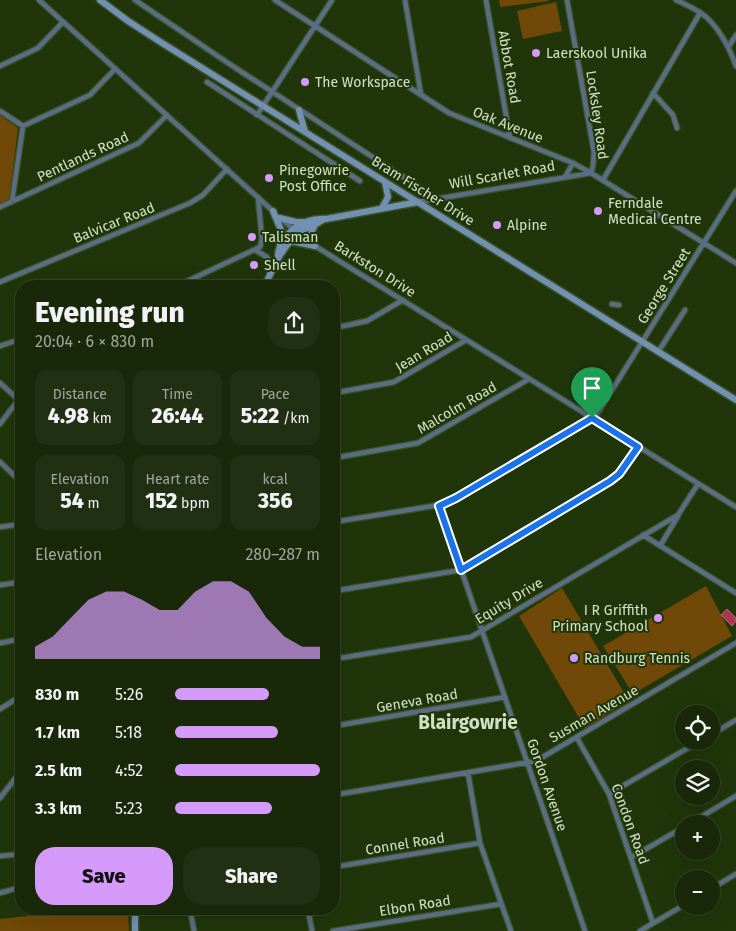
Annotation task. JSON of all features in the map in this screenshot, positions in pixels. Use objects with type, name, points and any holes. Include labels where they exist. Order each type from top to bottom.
[{"type":"main road","name":"Bram Fischer Drive","points":[[100,0],[128,21],[263,106],[736,400]]},
{"type":"main road","points":[[299,110],[305,132]]},
{"type":"main road","points":[[382,208],[388,197],[385,182]]},
{"type":"main road","name":"Will Scarlet Road","points":[[296,232],[326,219],[418,202]]},
{"type":"main road","points":[[267,280],[278,256],[281,230],[273,211]]},
{"type":"main road","points":[[280,218],[296,222],[308,221]]},
{"type":"main road","name":"Will Scarlet Road","points":[[296,232],[308,221],[316,218],[326,219]]},
{"type":"main road","points":[[291,242],[314,245],[310,235],[316,224]]},
{"type":"main road","points":[[279,248],[296,232]]},
{"type":"main road","points":[[278,256],[291,242],[296,232]]},
{"type":"main road","points":[[135,915],[135,931]]},
{"type":"street","name":"Barkston Drive","points":[[39,0],[296,232],[736,507]]},
{"type":"street","name":"Bram Fischer Drive","points":[[135,0],[299,110],[437,199]]},
{"type":"street","name":"Oak Avenue","points":[[275,0],[453,115],[591,173],[736,263]]},
{"type":"street","points":[[258,115],[332,0]]},
{"type":"street","points":[[405,0],[421,95]]},
{"type":"street","name":"Abbot Road","points":[[486,0],[510,138]]},
{"type":"street","name":"Locksley Road","points":[[567,0],[594,155],[591,173]]},
{"type":"street","points":[[676,0],[700,13],[709,21],[729,46],[736,66]]},
{"type":"street","points":[[603,180],[700,13]]},
{"type":"street","points":[[0,66],[38,48],[64,22]]},
{"type":"street","points":[[729,46],[736,35]]},
{"type":"street","points":[[23,126],[90,95],[115,68]]},
{"type":"street","name":"Bram Fischer Drive","points":[[206,82],[360,181]]},
{"type":"street","points":[[653,93],[673,115],[677,128]]},
{"type":"street","points":[[0,111],[23,126]]},
{"type":"street","name":"Pentlands Road","points":[[0,207],[139,143],[167,115]]},
{"type":"street","points":[[12,201],[23,126]]},
{"type":"street","name":"Will Scarlet Road","points":[[565,177],[573,164]]},
{"type":"street","name":"Balvicar Road","points":[[0,282],[190,203],[203,195],[227,169]]},
{"type":"street","name":"Will Scarlet Road","points":[[418,202],[591,173]]},
{"type":"street","name":"George Street","points":[[592,418],[599,411],[736,191]]},
{"type":"street","points":[[192,280],[260,247],[262,242],[258,197]]},
{"type":"street","points":[[256,250],[267,257],[272,269]]},
{"type":"street","points":[[340,327],[367,321],[403,300]]},
{"type":"street","points":[[612,304],[619,305]]},
{"type":"street","points":[[658,352],[684,310]]},
{"type":"street","name":"Jean Road","points":[[340,392],[394,382],[466,340]]},
{"type":"street","points":[[0,346],[15,341]]},
{"type":"street","name":"Malcolm Road","points":[[340,457],[418,443],[529,379]]},
{"type":"street","points":[[0,383],[15,396]]},
{"type":"street","points":[[0,424],[15,407]]},
{"type":"street","points":[[340,521],[439,506],[456,498],[592,418]]},
{"type":"street","points":[[340,590],[461,570],[610,481],[619,474],[638,447]]},
{"type":"street","points":[[0,462],[15,476]]},
{"type":"street","name":"Equity Drive","points":[[660,546],[698,484]]},
{"type":"street","name":"Gordon Avenue","points":[[439,506],[585,931]]},
{"type":"street","name":"Equity Drive","points":[[340,659],[470,637],[678,515]]},
{"type":"street","points":[[0,527],[15,525]]},
{"type":"street","points":[[644,534],[736,594]]},
{"type":"street","points":[[0,585],[15,583]]},
{"type":"street","points":[[0,643],[15,640]]},
{"type":"street","name":"Susman Avenue","points":[[340,794],[536,761],[736,642]]},
{"type":"street","name":"Geneva Road","points":[[340,725],[505,697]]},
{"type":"street","points":[[0,709],[15,700]]},
{"type":"street","points":[[720,730],[736,720]]},
{"type":"street","name":"Condon Road","points":[[577,738],[609,794],[653,923]]},
{"type":"street","points":[[609,794],[685,750]]},
{"type":"street","points":[[468,773],[480,843],[511,931]]},
{"type":"street","points":[[0,798],[15,779]]},
{"type":"street","points":[[704,815],[736,796]]},
{"type":"street","points":[[632,857],[675,832]]},
{"type":"street","name":"Connel Road","points":[[340,866],[480,843]]},
{"type":"street","points":[[0,856],[15,855]]},
{"type":"street","points":[[720,883],[736,874]]},
{"type":"street","points":[[0,893],[15,889]]},
{"type":"street","name":"Elbon Road","points":[[333,931],[501,904]]},
{"type":"street","points":[[640,931],[675,910]]},
{"type":"street","points":[[191,915],[194,931]]},
{"type":"street","points":[[309,915],[312,931]]},
{"type":"shaded area","points":[[499,0],[548,0],[549,1],[500,7]]},
{"type":"shaded area","points":[[556,2],[562,31],[523,39],[517,11]]},
{"type":"shaded area","points":[[0,115],[18,128],[9,201],[0,205]]},
{"type":"shaded area","points":[[706,586],[732,636],[633,694],[603,646]]},
{"type":"shaded area","name":"Randburg Tennis","points":[[562,588],[629,701],[585,728],[519,616]]},
{"type":"shaded area","points":[[727,609],[736,618],[732,626],[721,615]]},
{"type":"shaded area","points":[[128,915],[129,931],[0,931],[0,919],[27,916]]},
{"type":"place","name":"Laerskool Unika","points":[[536,53]]},
{"type":"place","name":"The Workspace","points":[[305,82]]},
{"type":"place","name":"Pinegowrie Post Office","points":[[269,178]]},
{"type":"place","name":"Ferndale Medical Centre","points":[[598,211]]},
{"type":"place","name":"Alpine","points":[[497,225]]},
{"type":"place","name":"Talisman","points":[[252,237]]},
{"type":"place","name":"Shell","points":[[254,265]]},
{"type":"place","name":"I R Griffith Primary School","points":[[658,618]]},
{"type":"place","name":"Randburg Tennis","points":[[574,658]]},
{"type":"district","name":"Blairgowrie","points":[[468,722]]},
{"type":"route","points":[[592,418],[638,447],[619,474],[461,570],[439,506],[456,498],[592,418]]}]
